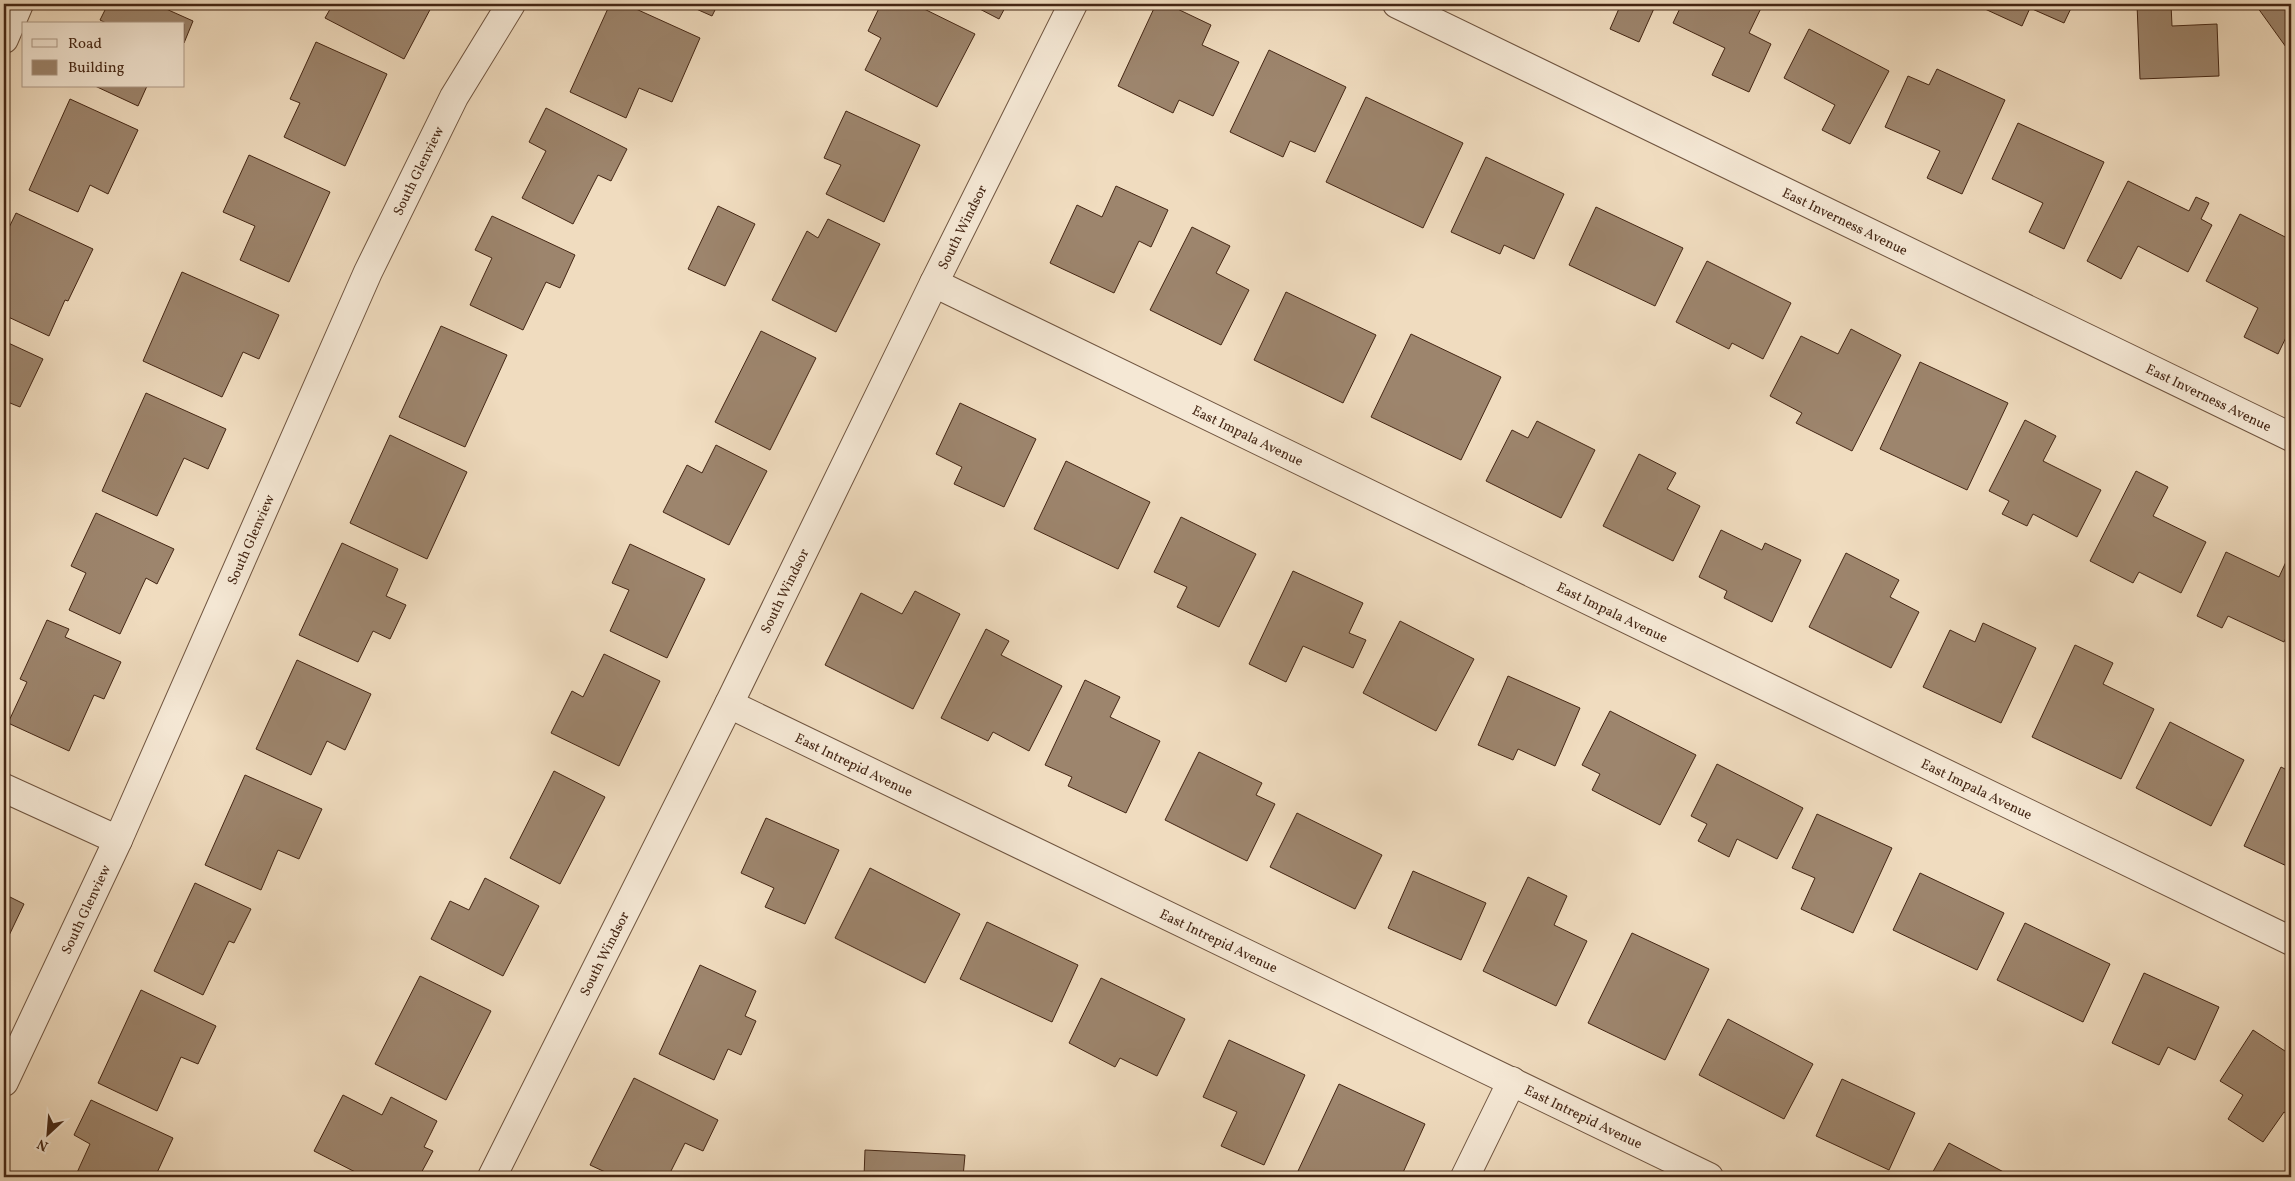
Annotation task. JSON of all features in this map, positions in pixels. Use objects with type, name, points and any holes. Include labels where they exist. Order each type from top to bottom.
[{"type":"street","points":[[4,39],[19,4]]},
{"type":"street","name":"South Glenview","points":[[4,1082],[118,840],[368,272],[454,97],[511,4]]},
{"type":"street","name":"South Windsor","points":[[492,1177],[729,704],[934,283],[1073,4]]},
{"type":"street","name":"East Inverness Avenue","points":[[1397,4],[2291,437]]},
{"type":"street","name":"East Impala Avenue","points":[[934,283],[2291,941]]},
{"type":"street","name":"East Intrepid Avenue","points":[[729,704],[1709,1177]]},
{"type":"street","points":[[4,788],[118,840]]},
{"type":"street","points":[[1465,1177],[1512,1081]]},
{"type":"building","points":[[108,4],[155,4],[193,21],[185,41],[185,22],[104,22],[100,20]]},
{"type":"building","points":[[333,4],[433,4],[404,59],[325,18]]},
{"type":"building","points":[[610,4],[625,4],[700,38],[672,102],[639,88],[626,118],[570,92]]},
{"type":"building","points":[[685,4],[718,4],[712,16]]},
{"type":"building","points":[[881,4],[914,4],[975,34],[937,107],[865,70],[881,38],[868,31]]},
{"type":"building","points":[[970,4],[1007,4],[999,19]]},
{"type":"building","points":[[1156,4],[1167,4],[1211,25],[1202,45],[1239,62],[1213,116],[1179,100],[1173,113],[1118,86]]},
{"type":"building","points":[[1621,4],[1656,4],[1639,42],[1610,29]]},
{"type":"building","points":[[1682,4],[1763,4],[1749,33],[1771,44],[1749,92],[1712,75],[1725,48],[1673,23]]},
{"type":"building","points":[[1974,4],[2073,4],[2064,23],[2030,8],[2022,26]]},
{"type":"building","points":[[2137,4],[2171,4],[2172,26],[2217,24],[2219,76],[2140,79]]},
{"type":"building","points":[[2255,4],[2291,4],[2291,54]]},
{"type":"building","points":[[1809,29],[1889,71],[1850,144],[1822,130],[1835,105],[1784,78]]},
{"type":"building","points":[[316,42],[387,74],[345,166],[284,137],[300,103],[290,99]]},
{"type":"building","points":[[1269,50],[1346,87],[1315,152],[1290,141],[1283,157],[1230,132]]},
{"type":"building","points":[[1937,69],[2005,100],[1962,194],[1927,178],[1940,151],[1885,127],[1908,76],[1929,85]]},
{"type":"building","points":[[99,88],[146,88],[138,106]]},
{"type":"building","points":[[1366,97],[1463,143],[1423,228],[1326,182]]},
{"type":"building","points":[[70,99],[138,130],[108,194],[90,185],[78,212],[29,190]]},
{"type":"building","points":[[546,108],[627,149],[611,181],[598,175],[573,224],[522,198],[546,151],[529,142]]},
{"type":"building","points":[[846,111],[920,145],[884,222],[826,194],[841,165],[824,158]]},
{"type":"building","points":[[2018,123],[2104,162],[2064,249],[2029,232],[2043,203],[1992,179]]},
{"type":"building","points":[[249,155],[330,192],[289,282],[240,260],[255,226],[223,212]]},
{"type":"building","points":[[1486,157],[1564,194],[1534,259],[1504,245],[1500,254],[1451,232]]},
{"type":"building","points":[[2128,181],[2189,211],[2196,197],[2209,203],[2201,219],[2212,225],[2188,272],[2138,246],[2121,279],[2087,261]]},
{"type":"building","points":[[1116,186],[1168,210],[1151,247],[1139,241],[1114,293],[1050,263],[1077,205],[1102,217]]},
{"type":"building","points":[[718,206],[755,224],[725,286],[688,269]]},
{"type":"building","points":[[1596,207],[1683,248],[1655,306],[1569,265]]},
{"type":"building","points":[[16,213],[93,249],[68,301],[65,300],[49,336],[4,315],[4,261],[7,254],[4,253],[4,238]]},
{"type":"building","points":[[2240,214],[2291,240],[2291,327],[2278,354],[2244,337],[2258,308],[2206,281]]},
{"type":"building","points":[[492,216],[575,255],[560,288],[546,282],[523,330],[470,305],[492,258],[475,250]]},
{"type":"building","points":[[828,219],[880,244],[836,332],[772,300],[807,231],[818,238]]},
{"type":"building","points":[[1192,227],[1230,246],[1216,273],[1249,290],[1221,345],[1150,310]]},
{"type":"building","points":[[1707,261],[1791,303],[1763,359],[1732,343],[1729,349],[1676,322]]},
{"type":"building","points":[[182,272],[279,315],[259,359],[243,352],[222,397],[143,361]]},
{"type":"building","points":[[1286,292],[1376,335],[1343,403],[1254,360]]},
{"type":"building","points":[[441,326],[507,355],[465,447],[399,417]]},
{"type":"building","points":[[1851,329],[1901,355],[1852,451],[1796,423],[1802,413],[1770,396],[1801,336],[1838,354]]},
{"type":"building","points":[[761,331],[816,358],[770,450],[715,422]]},
{"type":"building","points":[[1411,334],[1501,377],[1461,460],[1371,417]]},
{"type":"building","points":[[4,341],[43,359],[20,407],[5,401],[4,403]]},
{"type":"building","points":[[1920,362],[2008,403],[1967,490],[1880,449]]},
{"type":"building","points":[[146,393],[226,429],[208,469],[184,458],[157,516],[102,491]]},
{"type":"building","points":[[960,403],[1036,439],[1004,507],[954,484],[962,467],[936,454]]},
{"type":"building","points":[[2025,420],[2056,436],[2043,461],[2101,490],[2077,537],[2033,514],[2027,526],[2002,514],[2009,501],[1989,491]]},
{"type":"building","points":[[1537,421],[1595,450],[1561,518],[1486,481],[1512,430],[1528,438]]},
{"type":"building","points":[[390,435],[467,472],[427,559],[350,523]]},
{"type":"building","points":[[716,445],[767,471],[729,545],[663,512],[687,465],[702,473]]},
{"type":"building","points":[[1639,454],[1676,473],[1667,489],[1700,506],[1673,561],[1603,526]]},
{"type":"building","points":[[1066,461],[1150,502],[1118,569],[1034,529]]},
{"type":"building","points":[[2136,471],[2168,487],[2153,516],[2206,542],[2181,593],[2139,572],[2133,583],[2090,561]]},
{"type":"building","points":[[96,513],[174,549],[157,584],[146,578],[120,634],[69,610],[86,573],[71,566]]},
{"type":"building","points":[[1181,517],[1256,554],[1219,627],[1177,607],[1187,587],[1154,572]]},
{"type":"building","points":[[1721,530],[1762,550],[1765,543],[1801,560],[1772,622],[1724,598],[1727,591],[1699,577]]},
{"type":"building","points":[[342,543],[398,569],[386,596],[406,605],[390,639],[373,631],[358,662],[299,635]]},
{"type":"building","points":[[630,544],[705,579],[667,658],[610,631],[629,590],[612,583]]},
{"type":"building","points":[[2291,551],[2291,628],[2284,642],[2228,616],[2222,628],[2197,616],[2226,552],[2279,577]]},
{"type":"building","points":[[1846,553],[1899,580],[1890,597],[1919,612],[1891,668],[1809,627]]},
{"type":"building","points":[[1293,571],[1363,603],[1349,633],[1366,640],[1353,668],[1303,646],[1286,682],[1249,664]]},
{"type":"building","points":[[915,591],[960,614],[913,709],[825,665],[861,593],[902,614]]},
{"type":"building","points":[[47,620],[69,629],[65,637],[121,662],[104,699],[94,695],[69,751],[8,723],[27,682],[20,679]]},
{"type":"building","points":[[1400,621],[1474,659],[1436,731],[1363,693]]},
{"type":"building","points":[[1983,623],[2036,648],[2001,723],[1923,687],[1950,630],[1975,642]]},
{"type":"building","points":[[986,629],[1009,641],[1001,655],[1062,686],[1029,751],[993,732],[988,741],[941,718]]},
{"type":"building","points":[[2075,645],[2113,663],[2103,684],[2154,709],[2121,779],[2032,737]]},
{"type":"building","points":[[604,654],[660,681],[619,766],[551,733],[572,691],[583,697]]},
{"type":"building","points":[[297,660],[371,694],[345,750],[327,741],[311,775],[256,749]]},
{"type":"building","points":[[1508,676],[1580,708],[1555,766],[1518,749],[1513,760],[1478,745]]},
{"type":"building","points":[[1085,680],[1120,697],[1110,717],[1160,741],[1126,813],[1068,786],[1072,777],[1045,765]]},
{"type":"building","points":[[1610,711],[1696,755],[1660,825],[1592,790],[1600,774],[1582,765]]},
{"type":"building","points":[[2170,722],[2244,760],[2211,826],[2136,788]]},
{"type":"building","points":[[1199,752],[1262,783],[1256,795],[1275,804],[1247,861],[1165,820]]},
{"type":"building","points":[[1717,764],[1803,808],[1777,859],[1737,839],[1729,857],[1698,841],[1707,824],[1691,816]]},
{"type":"building","points":[[2281,767],[2291,772],[2291,868],[2244,846]]},
{"type":"building","points":[[554,771],[605,797],[560,884],[510,858]]},
{"type":"building","points":[[245,775],[322,809],[299,859],[278,850],[261,890],[205,865]]},
{"type":"building","points":[[1297,813],[1382,855],[1355,909],[1270,867]]},
{"type":"building","points":[[1817,814],[1892,848],[1853,933],[1801,909],[1815,878],[1792,868]]},
{"type":"building","points":[[766,818],[839,850],[805,924],[765,907],[774,888],[741,873]]},
{"type":"building","points":[[870,868],[960,914],[925,983],[835,938]]},
{"type":"building","points":[[1413,871],[1486,903],[1461,960],[1388,928]]},
{"type":"building","points":[[1920,873],[2004,913],[1977,970],[1893,930]]},
{"type":"building","points":[[1528,877],[1567,896],[1554,925],[1587,941],[1556,1006],[1483,971]]},
{"type":"building","points":[[485,878],[539,906],[503,976],[431,939],[450,901],[469,910]]},
{"type":"building","points":[[195,883],[251,909],[234,943],[229,941],[203,995],[154,971]]},
{"type":"building","points":[[4,894],[24,904],[4,946]]},
{"type":"building","points":[[987,922],[1078,965],[1052,1022],[960,979]]},
{"type":"building","points":[[2025,923],[2110,964],[2083,1022],[1997,980]]},
{"type":"building","points":[[1632,933],[1709,969],[1665,1060],[1588,1023]]},
{"type":"building","points":[[700,965],[756,991],[745,1016],[756,1021],[741,1055],[728,1049],[714,1080],[659,1054]]},
{"type":"building","points":[[2144,973],[2219,1007],[2195,1060],[2168,1047],[2159,1065],[2112,1043]]},
{"type":"building","points":[[420,976],[491,1011],[446,1100],[375,1064]]},
{"type":"building","points":[[1101,978],[1185,1019],[1157,1076],[1120,1058],[1115,1067],[1069,1043]]},
{"type":"building","points":[[141,990],[216,1026],[198,1064],[181,1057],[157,1111],[98,1083]]},
{"type":"building","points":[[1728,1019],[1813,1064],[1784,1119],[1699,1075]]},
{"type":"building","points":[[2253,1030],[2291,1055],[2291,1117],[2284,1112],[2263,1142],[2228,1119],[2243,1095],[2220,1081]]},
{"type":"building","points":[[1229,1040],[1305,1075],[1264,1165],[1221,1146],[1237,1112],[1203,1097]]},
{"type":"building","points":[[634,1078],[718,1120],[703,1151],[685,1143],[668,1177],[616,1177],[590,1165]]},
{"type":"building","points":[[1842,1079],[1915,1113],[1889,1170],[1816,1136]]},
{"type":"building","points":[[1339,1084],[1425,1124],[1401,1177],[1311,1177],[1298,1171]]},
{"type":"building","points":[[343,1095],[382,1115],[391,1097],[437,1121],[424,1147],[433,1151],[419,1177],[365,1177],[314,1151]]},
{"type":"building","points":[[91,1100],[173,1138],[155,1177],[75,1177],[90,1144],[74,1135]]},
{"type":"building","points":[[1949,1143],[2013,1177],[1930,1177]]},
{"type":"building","points":[[865,1150],[965,1155],[963,1177],[864,1177]]}]
